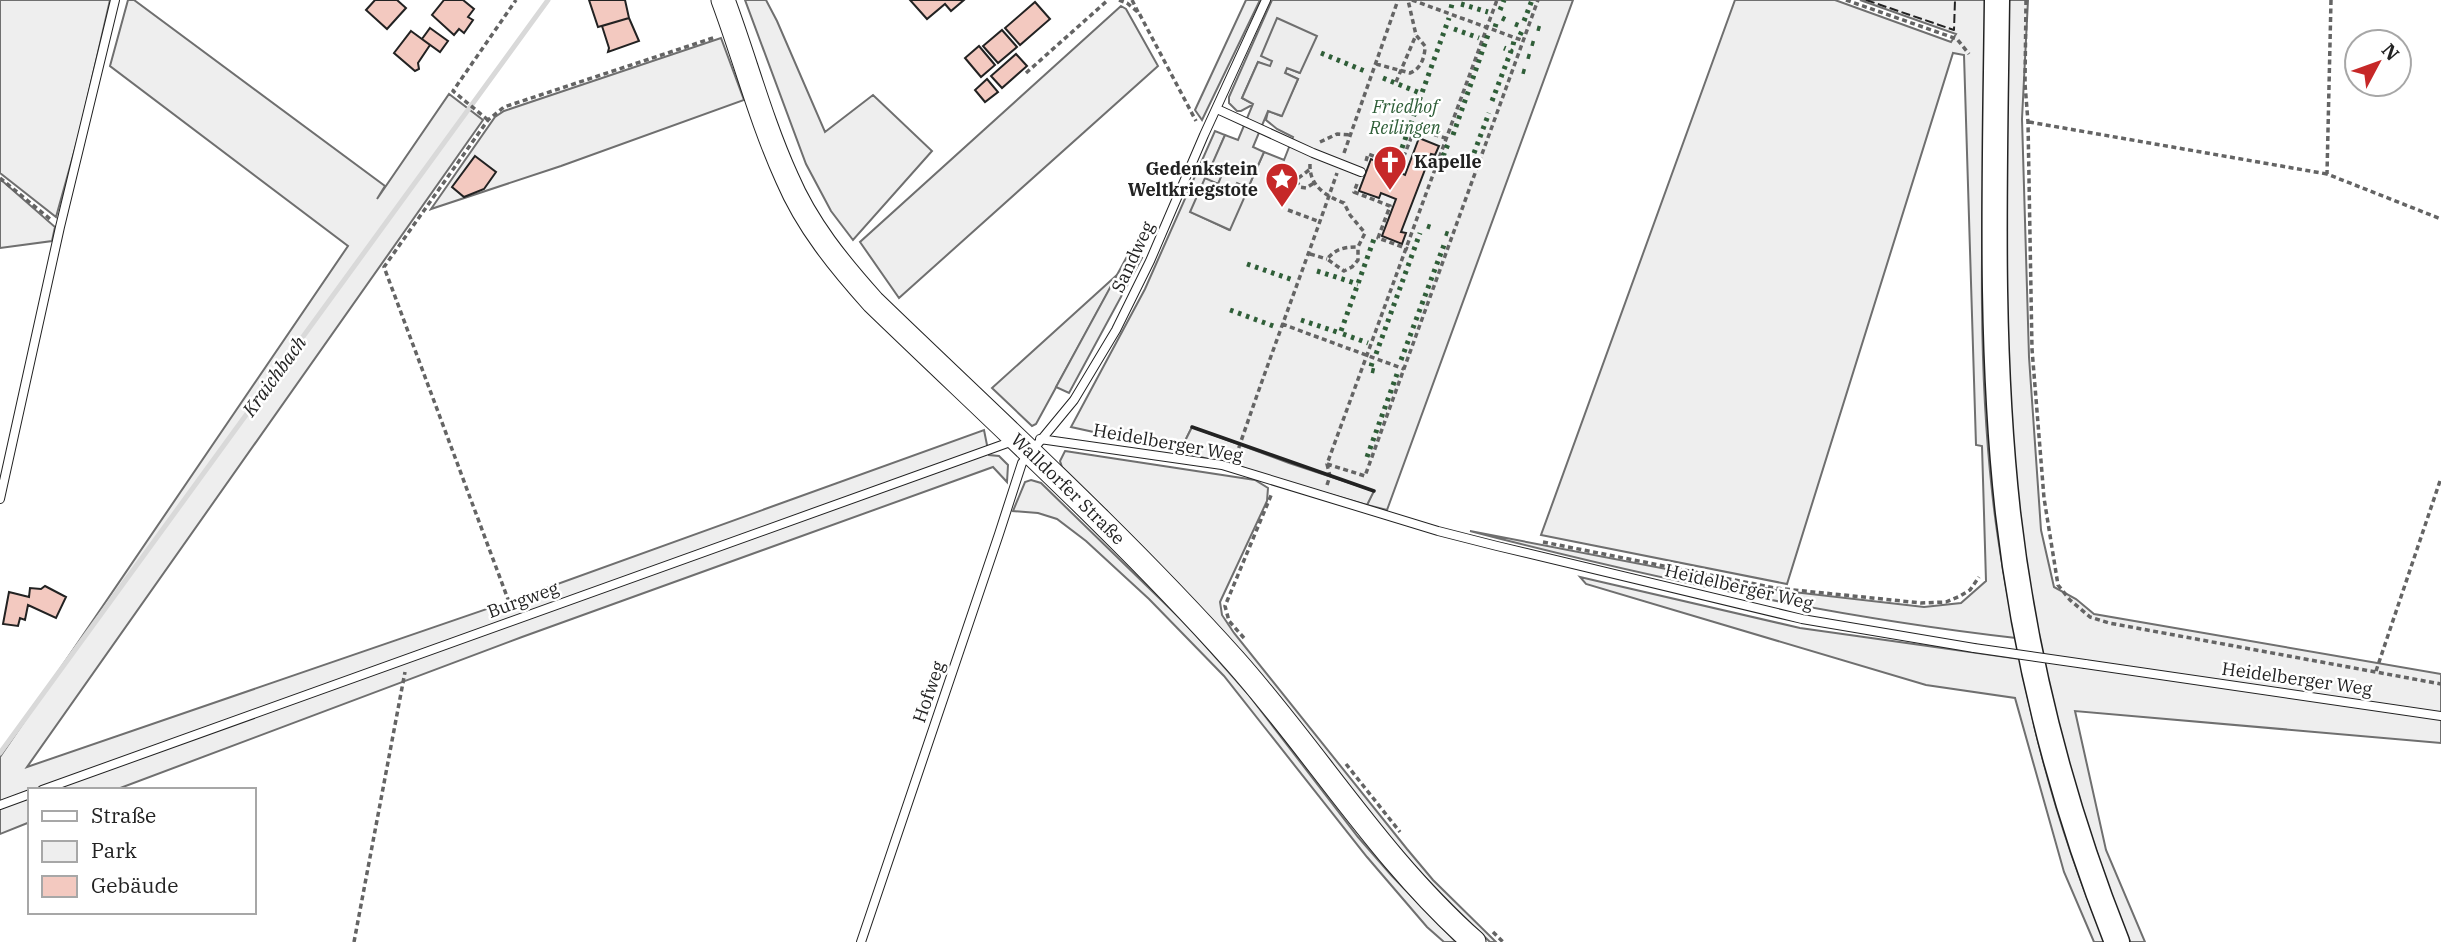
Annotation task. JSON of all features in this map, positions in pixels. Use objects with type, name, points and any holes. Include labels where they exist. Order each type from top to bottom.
[{"type":"main road","points":[[1997,0],[1994,249],[1998,388],[2008,513],[2025,627],[2042,707],[2075,830],[2117,942]]},
{"type":"street","name":"Walldorfer Straße","points":[[723,0],[787,179],[817,233],[841,265],[873,302],[1028,444],[1235,660],[1380,842],[1426,894],[1480,934]]},
{"type":"lane","points":[[0,499],[60,227],[115,0]]},
{"type":"lane","name":"Sandweg","points":[[1028,444],[1073,400],[1116,330],[1150,261],[1266,0]]},
{"type":"lane","points":[[1217,109],[1362,172]]},
{"type":"lane","name":"Heidelberger Weg","points":[[1028,444],[1222,465],[1438,531],[1802,619],[1974,648],[2441,716]]},
{"type":"lane","name":"Burgweg","points":[[48,788],[515,619],[1028,444]]},
{"type":"lane","name":"Hofweg","points":[[861,942],[1028,444]]},
{"type":"lane","points":[[0,805],[28,795]]},
{"type":"path","points":[[488,120],[453,91],[516,0]]},
{"type":"path","points":[[1026,73],[1108,0]]},
{"type":"path","points":[[1119,0],[1139,13]]},
{"type":"path","points":[[1132,0],[1204,135]]},
{"type":"path","points":[[1240,445],[1398,0]]},
{"type":"path","points":[[1376,64],[1410,73],[1415,71],[1423,59],[1424,46],[1416,35],[1410,0],[1524,41]]},
{"type":"path","points":[[1329,476],[1327,464],[1497,0]]},
{"type":"path","points":[[1327,464],[1365,477],[1538,0]]},
{"type":"path","points":[[1846,0],[1957,39],[1969,54]]},
{"type":"path","points":[[2026,0],[2025,84],[2032,349],[2044,498],[2058,585],[2070,600],[2090,617],[2109,623],[2441,684]]},
{"type":"path","points":[[2327,174],[2331,0]]},
{"type":"path","points":[[515,619],[384,267],[488,120],[504,107],[734,30]]},
{"type":"path","points":[[1396,82],[1416,35]]},
{"type":"path","points":[[2028,122],[2327,174],[2441,219]]},
{"type":"path","points":[[1408,249],[1378,238],[1390,206],[1354,192],[1368,154],[1400,166],[1415,128],[1445,138]]},
{"type":"path","points":[[1310,170],[1296,180],[1300,187],[1306,188],[1314,183]]},
{"type":"path","points":[[0,178],[60,227]]},
{"type":"path","points":[[1310,254],[1327,259],[1344,271],[1358,260],[1357,247],[1364,233],[1344,203],[1329,197]]},
{"type":"path","points":[[1288,210],[1320,222]]},
{"type":"path","points":[[1327,259],[1335,251],[1345,247],[1357,247]]},
{"type":"path","points":[[1282,324],[1404,369]]},
{"type":"path","points":[[2376,671],[2441,478]]},
{"type":"path","points":[[1251,647],[1229,621],[1225,606],[1277,482]]},
{"type":"path","points":[[1539,541],[1775,587],[1921,603],[1946,602],[1961,596],[1970,590],[1979,577]]},
{"type":"path","points":[[354,942],[408,658]]},
{"type":"path","points":[[1343,760],[1408,842]]},
{"type":"path","points":[[1480,934],[1503,942]]},
{"type":"green space","points":[[0,0],[110,0],[80,131],[56,217],[0,173]]},
{"type":"green space","points":[[128,0],[134,0],[385,186],[377,199],[449,94],[483,120],[27,767],[516,599],[984,430],[989,455],[999,456],[1008,465],[1007,482],[993,467],[522,637],[120,788],[28,788],[28,823],[0,834],[0,757],[348,246],[110,66]]},
{"type":"green space","points":[[745,0],[766,0],[825,132],[873,95],[932,151],[853,240],[831,211],[806,164]]},
{"type":"green space","points":[[1246,0],[1260,0],[1202,120],[1195,110]]},
{"type":"green space","name":"Friedhof Reilingen","points":[[1272,0],[1573,0],[1387,510],[1367,505],[1373,491],[1192,427],[1180,451],[1071,427],[1145,289],[1215,131],[1225,135],[1210,171],[1222,177],[1218,184],[1205,179],[1191,212],[1229,230],[1244,195],[1233,191],[1236,183],[1248,188],[1264,152],[1284,160],[1293,137],[1266,120],[1268,111],[1281,116],[1298,79],[1285,73],[1287,68],[1300,73],[1261,55],[1273,61],[1270,67],[1258,62],[1242,98],[1254,104],[1237,111],[1229,103],[1229,97]]},
{"type":"green space","points":[[1735,0],[1835,0],[1951,42],[1956,34],[1860,0],[1987,0],[1982,246],[1983,368],[1994,509],[2016,638],[1878,619],[1741,594],[1605,565],[1470,531],[1775,590],[1924,607],[1961,603],[1986,581],[1982,446],[1976,445],[1964,55],[1953,53],[1787,584],[1541,535]]},
{"type":"green space","points":[[2007,0],[2028,0],[2022,119],[2029,357],[2041,530],[2054,587],[2076,599],[2094,614],[2441,674],[2441,743],[2075,711],[2106,850],[2145,942],[2130,942],[2075,785],[2047,678],[2026,568],[2013,457],[2007,352]]},
{"type":"green space","points":[[1121,6],[1126,9],[1158,66],[899,298],[860,242]]},
{"type":"green space","points":[[721,38],[744,100],[561,166],[431,209],[495,117],[504,111]]},
{"type":"green space","points":[[0,179],[55,227],[52,241],[0,248]]},
{"type":"green space","points":[[1118,274],[1036,424],[1032,426],[992,388]]},
{"type":"green space","points":[[1065,451],[1255,480],[1268,488],[1267,501],[1220,602],[1222,615],[1407,849],[1433,880],[1496,942],[1490,942],[1417,869],[1229,639],[1062,467],[1060,461]]},
{"type":"green space","points":[[1031,480],[1041,483],[1189,627],[1248,694],[1358,837],[1456,942],[1444,942],[1427,927],[1367,857],[1224,676],[1149,599],[1086,541],[1057,519],[1038,513],[1013,511],[1025,482]]},
{"type":"green space","points":[[1580,577],[1800,628],[2020,659],[2055,803],[2078,874],[2105,942],[2094,942],[2064,872],[2015,698],[1926,685],[1586,584]]},
{"type":"shaded area","points":[[1277,18],[1317,36],[1300,73],[1287,68],[1285,73],[1298,79],[1282,116],[1268,111],[1253,147],[1264,152],[1248,188],[1237,183],[1233,190],[1245,196],[1230,230],[1190,212],[1205,178],[1218,184],[1221,177],[1209,171],[1225,135],[1238,140],[1253,104],[1242,98],[1258,62],[1270,66],[1272,61],[1261,56]]},
{"type":"shaded area","points":[[1130,251],[1142,258],[1069,393],[1056,387]]},
{"type":"shaded area","points":[[1192,427],[1374,491],[1367,505],[1180,451]]},
{"type":"building","points":[[375,0],[397,0],[406,8],[387,29],[366,10]]},
{"type":"building","points":[[444,0],[463,0],[474,9],[468,17],[473,20],[464,33],[459,29],[454,35],[432,15]]},
{"type":"building","points":[[589,0],[625,0],[629,18],[598,27]]},
{"type":"building","points":[[910,0],[964,0],[951,11],[945,4],[927,19]]},
{"type":"building","points":[[1035,2],[1050,19],[1020,45],[1005,28]]},
{"type":"building","points":[[629,18],[639,41],[608,52],[602,26]]},
{"type":"building","points":[[430,28],[448,41],[440,52],[422,39]]},
{"type":"building","points":[[1002,30],[1017,47],[998,63],[983,46]]},
{"type":"building","points":[[411,31],[430,45],[418,63],[419,69],[415,71],[394,53]]},
{"type":"building","points":[[979,46],[995,65],[981,77],[965,58]]},
{"type":"building","points":[[1016,54],[1027,66],[1002,88],[991,76]]},
{"type":"building","points":[[987,79],[998,92],[985,102],[975,90]]},
{"type":"building","name":"Kapelle","points":[[1419,138],[1439,146],[1435,155],[1431,154],[1401,232],[1406,233],[1402,244],[1382,236],[1396,199],[1381,193],[1379,198],[1359,191],[1371,159],[1405,175]]},
{"type":"building","points":[[475,156],[496,172],[484,189],[464,197],[452,187]]},
{"type":"building","points":[[45,586],[66,597],[56,618],[28,605],[25,620],[20,618],[18,626],[3,624],[9,592],[29,597],[30,588],[41,589]]},
{"type":"waterway","name":"Kraichbach","points":[[0,753],[548,0]]},
{"type":"hedge","points":[[1451,8],[1453,0]]},
{"type":"hedge","points":[[1500,10],[1504,0]]},
{"type":"hedge","points":[[1524,21],[1532,0]]},
{"type":"hedge","points":[[1461,4],[1488,12]]},
{"type":"hedge","points":[[1402,148],[1449,18]]},
{"type":"hedge","points":[[1502,18],[1508,21]]},
{"type":"hedge","points":[[1495,27],[1497,21]]},
{"type":"hedge","points":[[1515,24],[1520,26]]},
{"type":"hedge","points":[[1537,28],[1544,30]]},
{"type":"hedge","points":[[1454,29],[1479,38]]},
{"type":"hedge","points":[[1520,35],[1522,31]]},
{"type":"hedge","points":[[1453,135],[1489,32]]},
{"type":"hedge","points":[[1513,45],[1514,41]]},
{"type":"hedge","points":[[1531,43],[1538,45]]},
{"type":"hedge","points":[[1492,101],[1511,51],[1504,48]]},
{"type":"hedge","points":[[1321,53],[1367,72]]},
{"type":"hedge","points":[[1527,56],[1534,58]]},
{"type":"hedge","points":[[1522,71],[1529,73]]},
{"type":"hedge","points":[[1383,78],[1420,93]]},
{"type":"hedge","points":[[1463,158],[1471,161],[1489,113]]},
{"type":"hedge","points":[[1440,164],[1448,144]]},
{"type":"hedge","points":[[1427,226],[1433,228]]},
{"type":"hedge","points":[[1376,354],[1420,233]]},
{"type":"hedge","points":[[1445,233],[1451,235]]},
{"type":"hedge","points":[[1341,331],[1374,239]]},
{"type":"hedge","points":[[1401,360],[1444,245]]},
{"type":"hedge","points":[[1247,264],[1293,280]]},
{"type":"hedge","points":[[1317,271],[1358,284]]},
{"type":"hedge","points":[[1230,310],[1276,327]]},
{"type":"hedge","points":[[1301,320],[1337,332]]},
{"type":"hedge","points":[[1343,334],[1368,343]]},
{"type":"hedge","points":[[1372,363],[1370,370],[1379,372]]},
{"type":"hedge","points":[[1367,457],[1397,374]]},
{"type":"fence","points":[[1866,0],[1954,30],[1955,0]]},
{"type":"wall","points":[[1192,427],[1374,491]]},
{"type":"place","name":"Kapelle","points":[[1390,192]]},
{"type":"place","name":"Gedenkstein Weltkriegstote","points":[[1282,209]]}]
